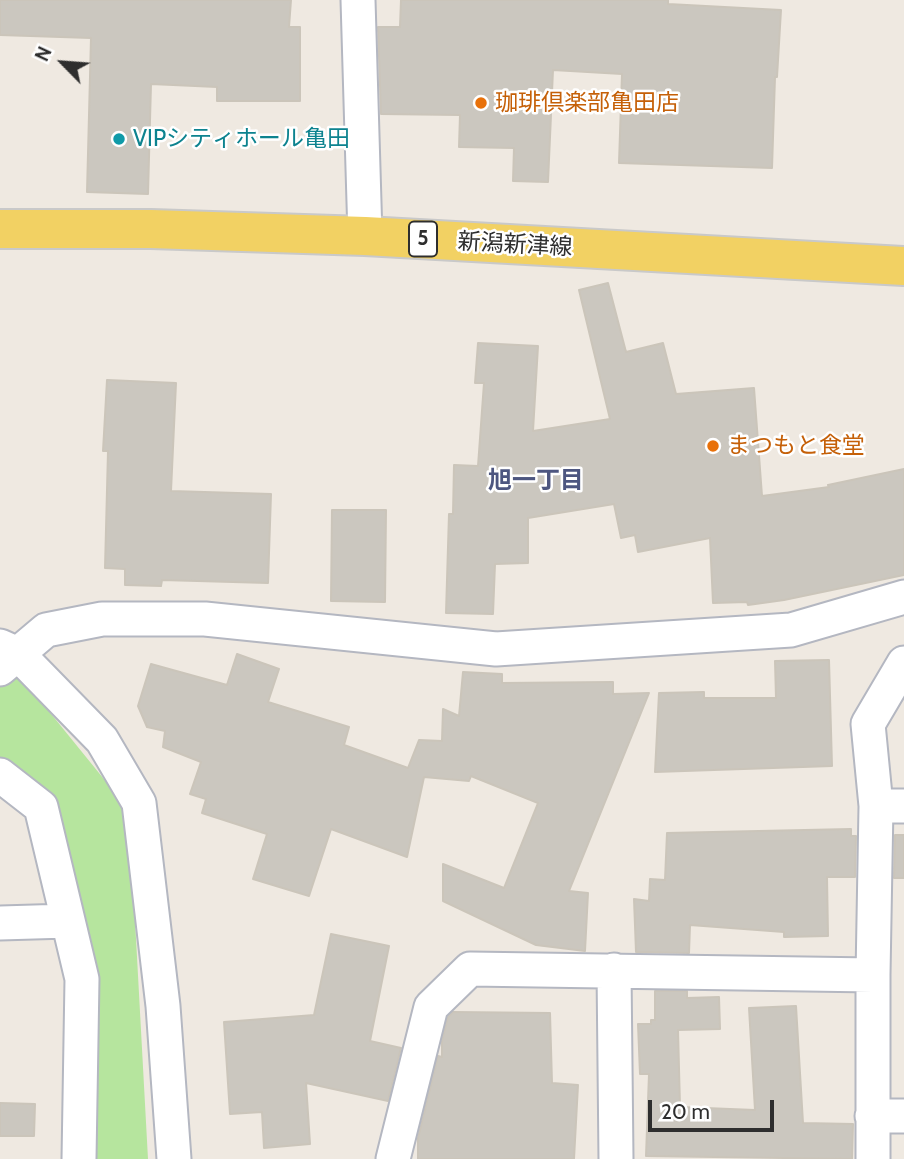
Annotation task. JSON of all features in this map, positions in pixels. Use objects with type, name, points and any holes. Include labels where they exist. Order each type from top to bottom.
[{"type":"main road","name":"新潟新津線","points":[[0,229],[151,229],[365,236],[904,266]]},
{"type":"street","points":[[358,0],[365,236]]},
{"type":"street","points":[[174,1159],[163,1006],[139,803],[102,740],[6,656],[46,630],[102,619],[205,619],[496,649],[791,630],[904,597]]},
{"type":"street","points":[[873,1159],[888,1116],[873,975],[890,806],[868,724],[904,663]]},
{"type":"street","points":[[0,775],[41,807],[82,979],[79,1159]]},
{"type":"street","points":[[0,923],[68,921]]},
{"type":"street","points":[[393,1159],[431,1007],[470,969],[873,975]]},
{"type":"street","points":[[614,970],[616,1159]]},
{"type":"green space","points":[[0,671],[26,683],[129,810],[148,1159],[93,1159],[52,797],[0,760]]},
{"type":"building","points":[[0,0],[291,0],[289,27],[300,27],[300,101],[217,101],[217,87],[151,84],[148,194],[87,192],[91,38],[0,35]]},
{"type":"building","points":[[401,0],[668,0],[668,4],[781,10],[775,77],[772,168],[619,163],[622,74],[553,70],[548,182],[513,181],[514,148],[459,147],[460,115],[381,114],[378,27],[400,27]]},
{"type":"building","points":[[608,283],[626,352],[663,343],[676,394],[754,388],[762,496],[829,487],[828,485],[904,469],[904,575],[784,600],[748,605],[747,602],[713,603],[710,538],[638,552],[635,535],[621,538],[614,504],[528,518],[528,563],[495,564],[493,614],[446,613],[449,514],[453,514],[454,465],[478,466],[484,383],[475,383],[478,343],[538,346],[533,431],[610,419],[579,290]]},
{"type":"building","points":[[107,380],[176,383],[171,491],[271,494],[268,583],[162,580],[161,586],[125,585],[125,569],[105,568],[108,451],[103,451]]},
{"type":"building","points":[[332,510],[386,510],[385,602],[331,601]]},
{"type":"building","points":[[237,654],[279,669],[268,702],[349,727],[344,745],[408,768],[419,740],[442,741],[443,709],[459,716],[463,672],[502,674],[502,683],[613,682],[613,694],[649,693],[569,891],[588,893],[585,951],[536,945],[443,901],[443,864],[504,888],[538,803],[471,776],[469,781],[424,777],[407,857],[331,829],[309,896],[253,879],[267,834],[202,813],[206,799],[190,794],[201,762],[163,747],[165,731],[147,727],[138,706],[151,664],[227,685]]},
{"type":"building","points":[[829,660],[832,766],[655,772],[659,693],[704,692],[704,698],[776,698],[775,661]]},
{"type":"building","points":[[851,829],[851,836],[856,836],[855,877],[827,877],[828,936],[784,937],[784,932],[690,925],[689,953],[636,952],[634,899],[649,901],[650,879],[665,880],[667,833]]},
{"type":"building","points":[[895,835],[904,835],[904,878],[894,878]]},
{"type":"building","points":[[331,934],[389,946],[370,1041],[401,1048],[388,1101],[306,1083],[310,1144],[264,1148],[262,1112],[230,1114],[224,1022],[314,1015]]},
{"type":"building","points":[[655,991],[687,991],[687,998],[719,997],[720,1029],[678,1030],[680,1107],[755,1110],[749,1008],[796,1006],[803,1123],[853,1124],[852,1159],[646,1156],[649,1074],[640,1074],[638,1024],[651,1024],[651,1020],[655,1020]]},
{"type":"building","points":[[453,1012],[550,1013],[552,1083],[578,1085],[574,1159],[418,1159],[418,1138],[438,1056],[442,1057],[442,1041],[448,1017]]},
{"type":"building","points":[[0,1103],[35,1104],[34,1136],[0,1136]]},
{"type":"place","name":"珈琲倶楽部亀田店","points":[[481,103]]},
{"type":"place","name":"VIPシティホール亀田","points":[[119,139]]},
{"type":"place","name":"まつもと食堂","points":[[713,446]]},
{"type":"district","name":"旭一丁目","points":[[536,481]]}]
